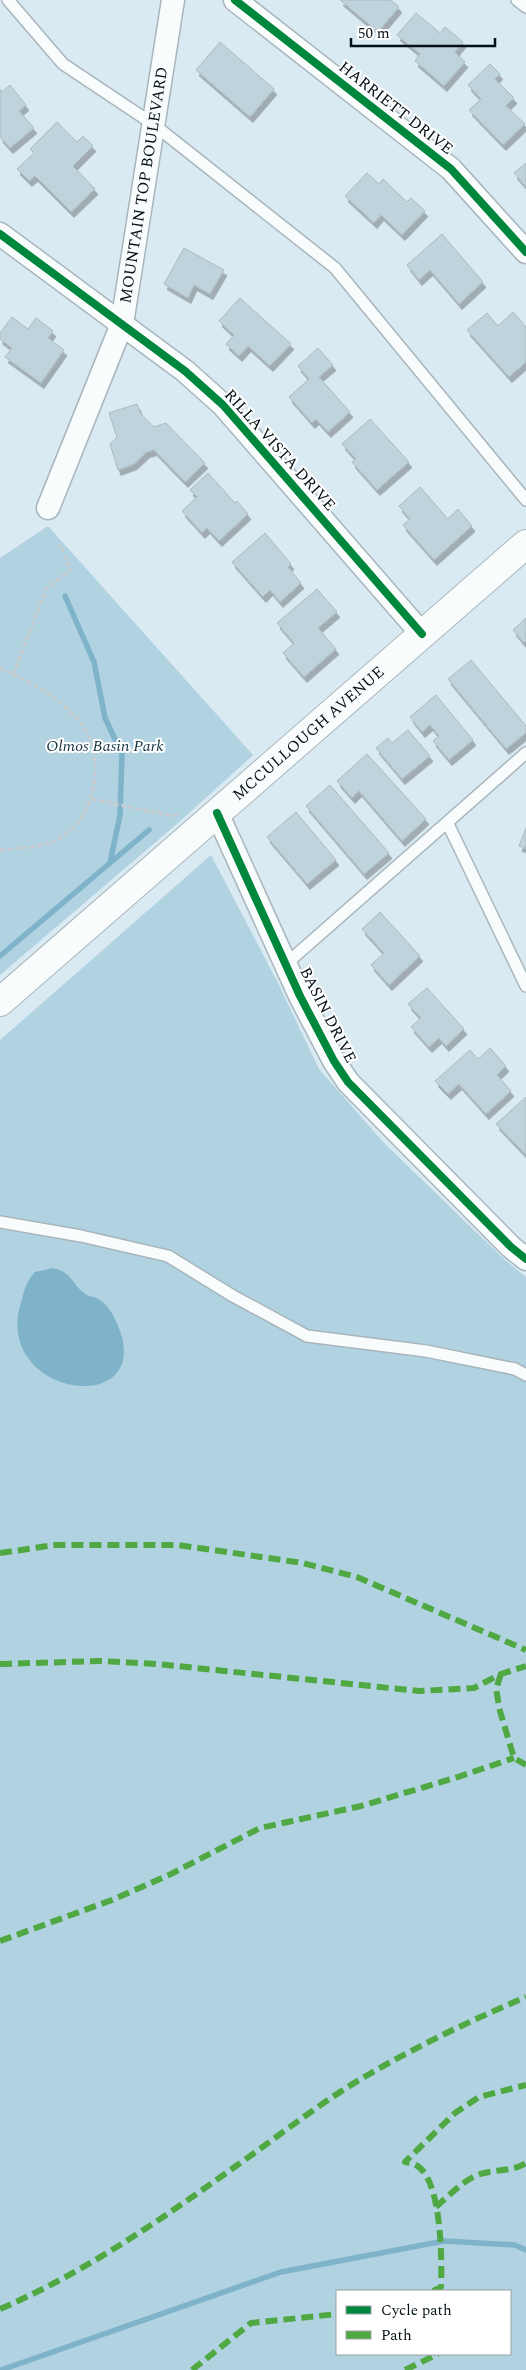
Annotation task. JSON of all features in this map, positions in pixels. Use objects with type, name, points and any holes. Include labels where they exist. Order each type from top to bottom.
[{"type":"main road","name":"MCCULLOUGH AVENUE","points":[[0,1002],[526,544]]},
{"type":"street","name":"MOUNTAIN TOP BOULEVARD","points":[[48,508],[122,324],[172,0]]},
{"type":"street","name":"HARRIETT DRIVE","points":[[235,0],[451,169],[526,252]]},
{"type":"street","name":"RILLA VISTA DRIVE","points":[[0,234],[185,371],[223,405],[422,634]]},
{"type":"street","name":"BASIN DRIVE","points":[[217,813],[287,963],[304,1004],[334,1061],[348,1082],[470,1206],[526,1259]]},
{"type":"lane","points":[[8,0],[63,64],[153,124],[335,268],[526,500]]},
{"type":"lane","points":[[517,0],[526,7]]},
{"type":"lane","points":[[287,963],[448,824],[526,752]]},
{"type":"lane","points":[[448,824],[526,986]]},
{"type":"lane","points":[[0,1222],[81,1236],[168,1256],[233,1296],[307,1336],[426,1351],[516,1369],[526,1375]]},
{"type":"path","points":[[14,675],[46,589],[71,570],[60,544]]},
{"type":"path","points":[[0,668],[24,679],[69,710],[80,721],[88,734],[96,768],[92,799],[80,819],[63,836],[36,846],[0,850]]},
{"type":"path","points":[[92,799],[172,816],[186,812]]},
{"type":"green space","name":"Olmos Basin Park","points":[[48,526],[253,755],[178,823],[0,975],[0,558]]},
{"type":"green space","points":[[211,855],[278,983],[319,1069],[384,1143],[504,1259],[526,1277],[526,2370],[0,2370],[0,1040]]},
{"type":"shaded area","points":[[53,1268],[64,1272],[85,1294],[103,1303],[115,1319],[124,1351],[118,1372],[101,1383],[78,1386],[54,1379],[33,1364],[20,1341],[19,1310],[27,1285],[35,1272]]},
{"type":"building","points":[[340,0],[391,0],[399,7],[378,32]]},
{"type":"building","points":[[416,13],[440,33],[445,27],[463,42],[455,52],[465,62],[444,86],[415,61],[420,54],[397,35]]},
{"type":"building","points":[[220,42],[274,89],[250,117],[196,70]]},
{"type":"building","points":[[490,64],[500,74],[495,79],[514,98],[506,106],[525,124],[503,145],[469,110],[481,99],[468,85]]},
{"type":"building","points":[[10,85],[26,105],[19,111],[34,128],[10,148],[0,137],[0,89],[2,92]]},
{"type":"building","points":[[57,122],[77,142],[83,136],[93,146],[73,166],[95,189],[71,212],[35,176],[29,181],[17,169],[34,153],[30,149]]},
{"type":"building","points":[[526,163],[526,187],[514,173]]},
{"type":"building","points":[[367,173],[379,184],[383,179],[407,202],[411,198],[425,211],[402,235],[381,215],[374,223],[345,196]]},
{"type":"building","points":[[442,234],[483,282],[459,304],[430,270],[419,280],[407,265]]},
{"type":"building","points":[[184,248],[224,270],[210,294],[194,285],[188,298],[164,284]]},
{"type":"building","points":[[240,298],[291,344],[270,366],[248,346],[239,356],[226,344],[234,335],[219,321]]},
{"type":"building","points":[[513,312],[526,327],[526,362],[509,377],[467,330],[487,313],[498,326]]},
{"type":"building","points":[[12,317],[28,329],[36,318],[53,331],[48,338],[64,350],[41,383],[5,357],[12,348],[0,339],[0,333]]},
{"type":"building","points":[[318,348],[333,365],[319,377],[350,412],[328,432],[316,419],[312,423],[289,397],[309,379],[298,366]]},
{"type":"building","points":[[137,404],[140,413],[154,427],[166,423],[205,463],[185,482],[154,450],[147,452],[134,464],[118,470],[110,444],[117,437],[109,413]]},
{"type":"building","points":[[370,419],[409,462],[377,490],[352,462],[356,459],[342,444]]},
{"type":"building","points":[[208,473],[235,503],[237,501],[248,514],[219,541],[207,528],[202,533],[182,511],[197,497],[190,490]]},
{"type":"building","points":[[420,487],[448,519],[458,509],[472,526],[434,560],[403,525],[410,519],[399,506]]},
{"type":"building","points":[[265,533],[291,564],[288,567],[301,583],[280,602],[270,590],[263,597],[232,562]]},
{"type":"building","points":[[317,589],[337,612],[318,628],[336,649],[304,677],[283,653],[294,643],[277,623]]},
{"type":"building","points":[[526,618],[526,641],[524,643],[513,630]]},
{"type":"building","points":[[471,660],[526,726],[526,733],[506,749],[448,679]]},
{"type":"building","points":[[436,695],[473,740],[449,760],[433,741],[439,736],[430,725],[422,732],[410,717]]},
{"type":"building","points":[[408,730],[430,756],[402,779],[376,748],[388,738],[392,743]]},
{"type":"building","points":[[367,754],[426,819],[402,841],[359,791],[352,798],[337,781]]},
{"type":"building","points":[[330,785],[389,853],[364,874],[306,806]]},
{"type":"building","points":[[296,812],[336,860],[307,884],[267,837]]},
{"type":"building","points":[[526,828],[526,848],[519,846]]},
{"type":"building","points":[[380,912],[420,956],[389,985],[371,965],[384,953],[362,929]]},
{"type":"building","points":[[427,988],[464,1029],[446,1046],[439,1038],[429,1047],[411,1027],[421,1018],[408,1004]]},
{"type":"building","points":[[490,1048],[506,1066],[497,1075],[511,1091],[486,1114],[459,1084],[448,1094],[435,1081],[470,1050],[478,1059]]},
{"type":"building","points":[[526,1097],[526,1155],[496,1124]]},
{"type":"waterway","points":[[65,596],[94,662],[105,718],[122,754],[120,815],[110,863]]},
{"type":"waterway","points":[[0,956],[149,830]]},
{"type":"waterway","points":[[1,2370],[281,2272],[444,2241],[515,2245],[526,2250]]},
{"type":"marked path","points":[[0,1553],[55,1545],[178,1545],[303,1563],[357,1577],[526,1650]]},
{"type":"marked path","points":[[0,1664],[101,1661],[157,1664],[419,1691],[474,1688],[501,1674],[526,1666]]},
{"type":"marked path","points":[[501,1674],[496,1689],[500,1711],[514,1758],[526,1765]]},
{"type":"marked path","points":[[0,1941],[112,1900],[171,1874],[260,1828],[361,1806],[514,1758]]},
{"type":"marked path","points":[[0,2309],[62,2279],[122,2244],[208,2186],[349,2086],[405,2054],[526,1997]]},
{"type":"marked path","points":[[435,2290],[441,2287],[439,2221],[436,2203],[425,2173],[416,2165],[405,2162],[455,2113],[479,2097],[526,2085]]},
{"type":"marked path","points":[[436,2207],[458,2187],[473,2177],[486,2172],[514,2168],[526,2163]]},
{"type":"marked path","points":[[192,2370],[251,2323],[336,2314]]},
{"type":"marked path","points":[[405,2370],[436,2355]]},
{"type":"cycle path","points":[[235,0],[451,169],[526,252]]},
{"type":"cycle path","points":[[0,234],[185,371],[223,405],[422,634]]},
{"type":"cycle path","points":[[217,813],[300,996],[334,1061],[348,1082],[511,1247],[526,1259]]}]
